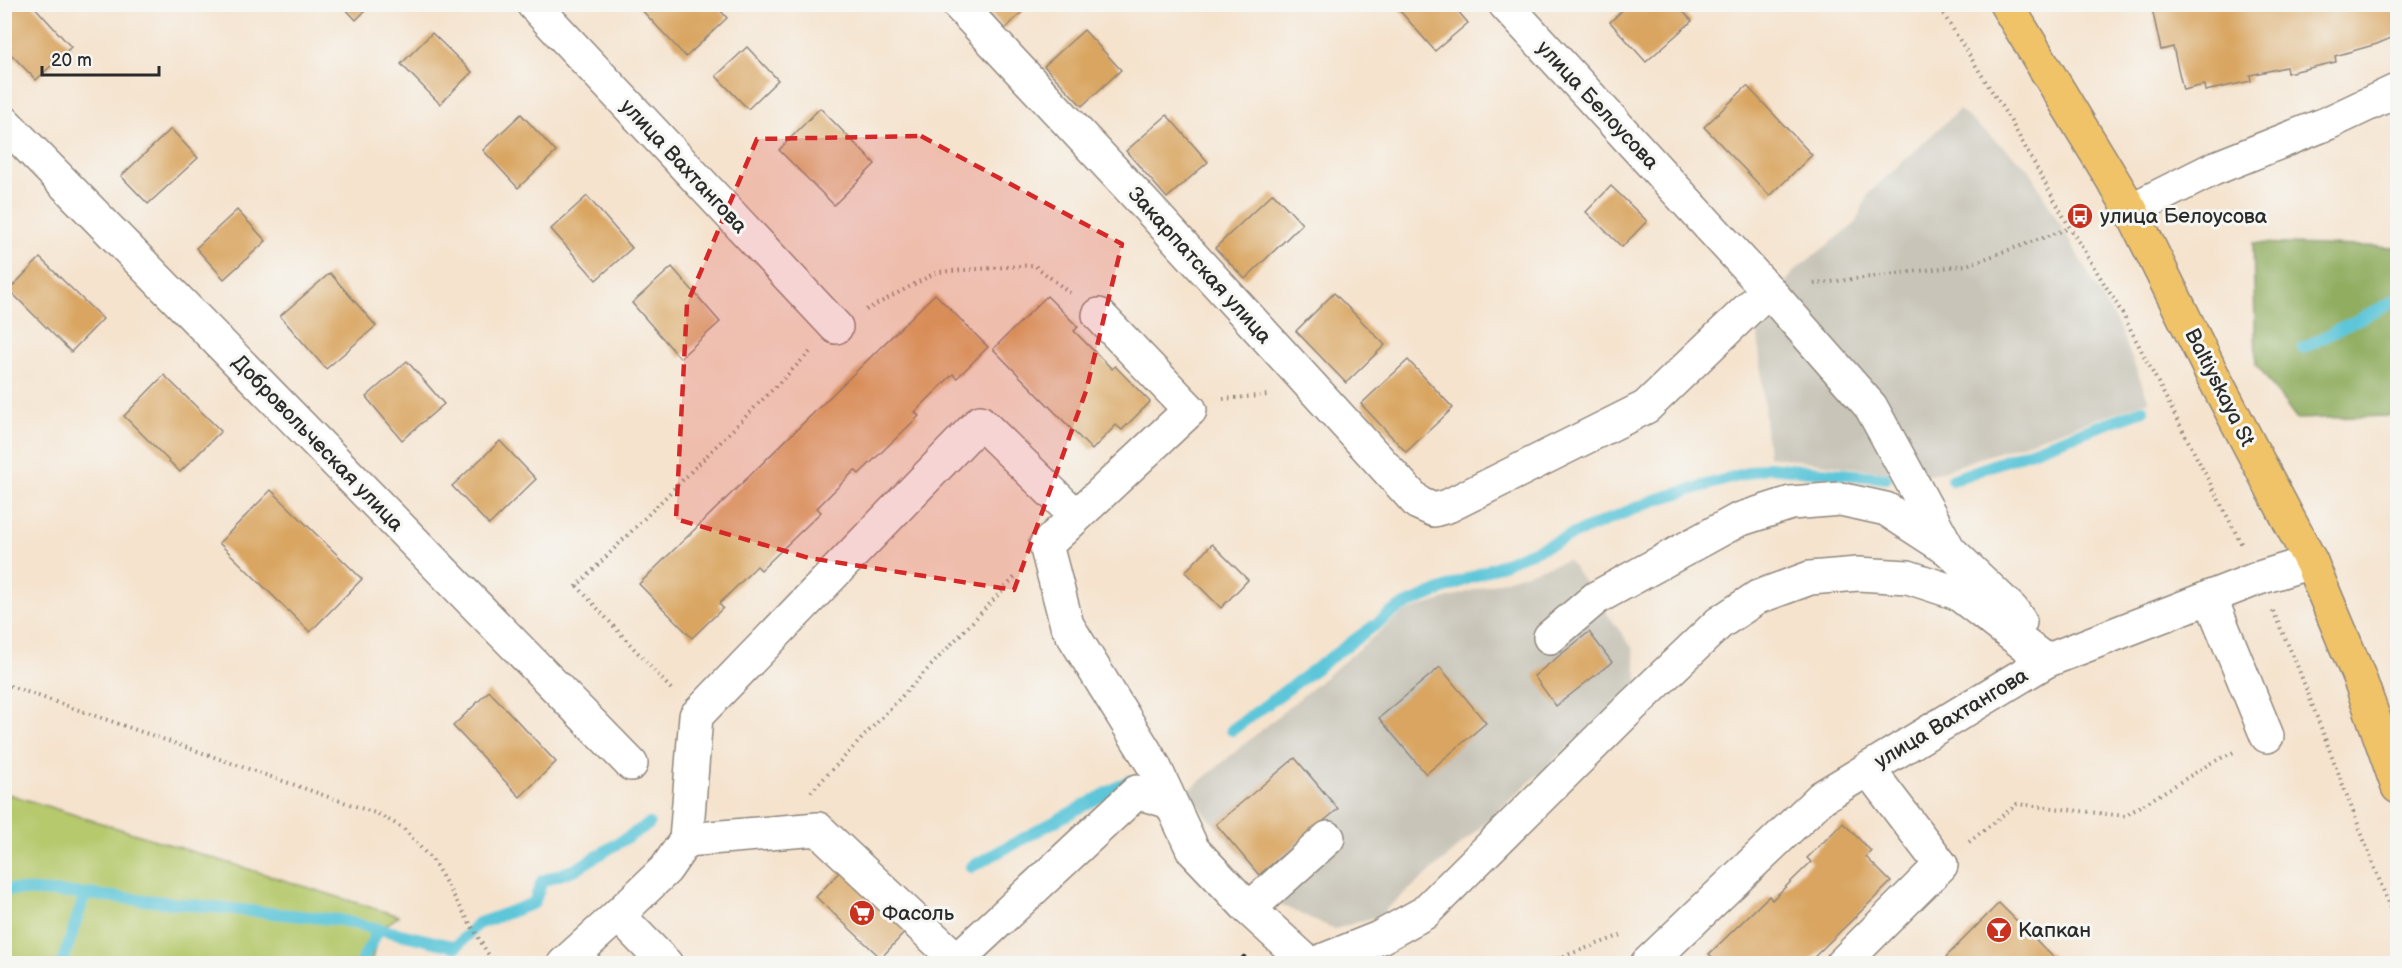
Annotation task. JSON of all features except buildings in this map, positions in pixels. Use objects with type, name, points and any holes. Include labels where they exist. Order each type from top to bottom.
[{"type":"main road","name":"Baltiyskaya St","points":[[2006,4],[2131,210],[2212,374],[2311,562],[2359,677],[2397,787]]},
{"type":"street","name":"улица Вахтангова","points":[[533,4],[836,327]]},
{"type":"street","name":"Закарпатская улица","points":[[958,4],[1161,221],[1418,503],[1434,510],[1448,506],[1646,407],[1768,290]]},
{"type":"street","name":"улица Белоусова","points":[[1506,4],[1768,290],[1871,407],[1949,550]]},
{"type":"street","points":[[2131,210],[2213,169],[2328,123],[2397,90]]},
{"type":"street","name":"Добровольческая улица","points":[[4,122],[631,764]]},
{"type":"street","points":[[1099,315],[1190,410],[1046,545],[1067,625],[1154,766],[1193,850],[1249,909],[1309,963]]},
{"type":"street","points":[[564,963],[666,868],[686,840],[696,716],[980,422],[1076,516]]},
{"type":"street","points":[[1550,637],[1596,598],[1738,520],[1791,503],[1840,499],[1886,509],[1949,550],[2012,610],[2046,661]]},
{"type":"street","name":"улица Вахтангова","points":[[1647,963],[1822,797],[2046,661],[2210,597],[2311,562]]},
{"type":"street","points":[[1314,963],[1379,938],[1425,914],[1719,622],[1758,597],[1810,578],[1858,573],[1908,577],[1958,593],[2046,661]]},
{"type":"street","points":[[2210,597],[2267,736]]},
{"type":"street","points":[[1842,963],[1941,865],[1868,769]]},
{"type":"street","points":[[686,840],[818,829],[956,962],[1137,792],[1170,802]]},
{"type":"street","points":[[1249,909],[1328,838]]},
{"type":"street","points":[[618,915],[666,963]]},
{"type":"path","points":[[1937,4],[2010,120],[2070,228],[2121,311],[2259,579],[2297,665],[2397,929]]},
{"type":"path","points":[[1768,290],[1967,265],[2070,228]]},
{"type":"path","points":[[696,716],[577,586],[836,327],[937,272],[1034,266],[1099,315]]},
{"type":"path","points":[[1230,397],[1279,395]]},
{"type":"path","points":[[791,832],[809,794],[1046,545]]},
{"type":"path","points":[[4,684],[378,814],[403,828],[433,861],[494,963]]},
{"type":"path","points":[[1941,865],[2017,804],[2125,816],[2211,763],[2267,736]]},
{"type":"highlighted area","points":[[921,136],[1122,244],[1086,391],[1014,590],[809,558],[676,519],[687,304],[757,139]]},
{"type":"shaded area","points":[[1959,110],[2027,167],[2119,327],[2149,401],[1924,477],[1768,456],[1757,321],[1795,270],[1855,224],[1868,194]]},
{"type":"shaded area","points":[[1568,560],[1633,649],[1638,683],[1443,861],[1378,916],[1335,929],[1283,906],[1187,792],[1402,613]]},
{"type":"green space","points":[[2253,243],[2397,247],[2397,412],[2387,416],[2297,419],[2256,364]]},
{"type":"green space","points":[[4,793],[399,916],[379,930],[371,963],[5,963]]},
{"type":"waterway","points":[[2303,348],[2398,299]]},
{"type":"waterway","points":[[1952,480],[2143,410]]},
{"type":"waterway","points":[[1232,730],[1398,608],[1655,500],[1768,467],[1886,478]]},
{"type":"waterway","points":[[971,867],[1129,781]]},
{"type":"waterway","points":[[4,889],[85,894],[340,920],[456,947],[477,924],[534,903],[542,881],[576,869],[649,824]]},
{"type":"waterway","points":[[62,964],[85,894]]},
{"type":"waterway","points":[[360,964],[379,929]]},
{"type":"railway","points":[[1238,964],[1244,957]]},
{"type":"place","name":"улица Белоусова","points":[[2080,216]]},
{"type":"place","name":"Фасоль","points":[[862,913]]},
{"type":"place","name":"Капкан","points":[[1999,930]]}]
